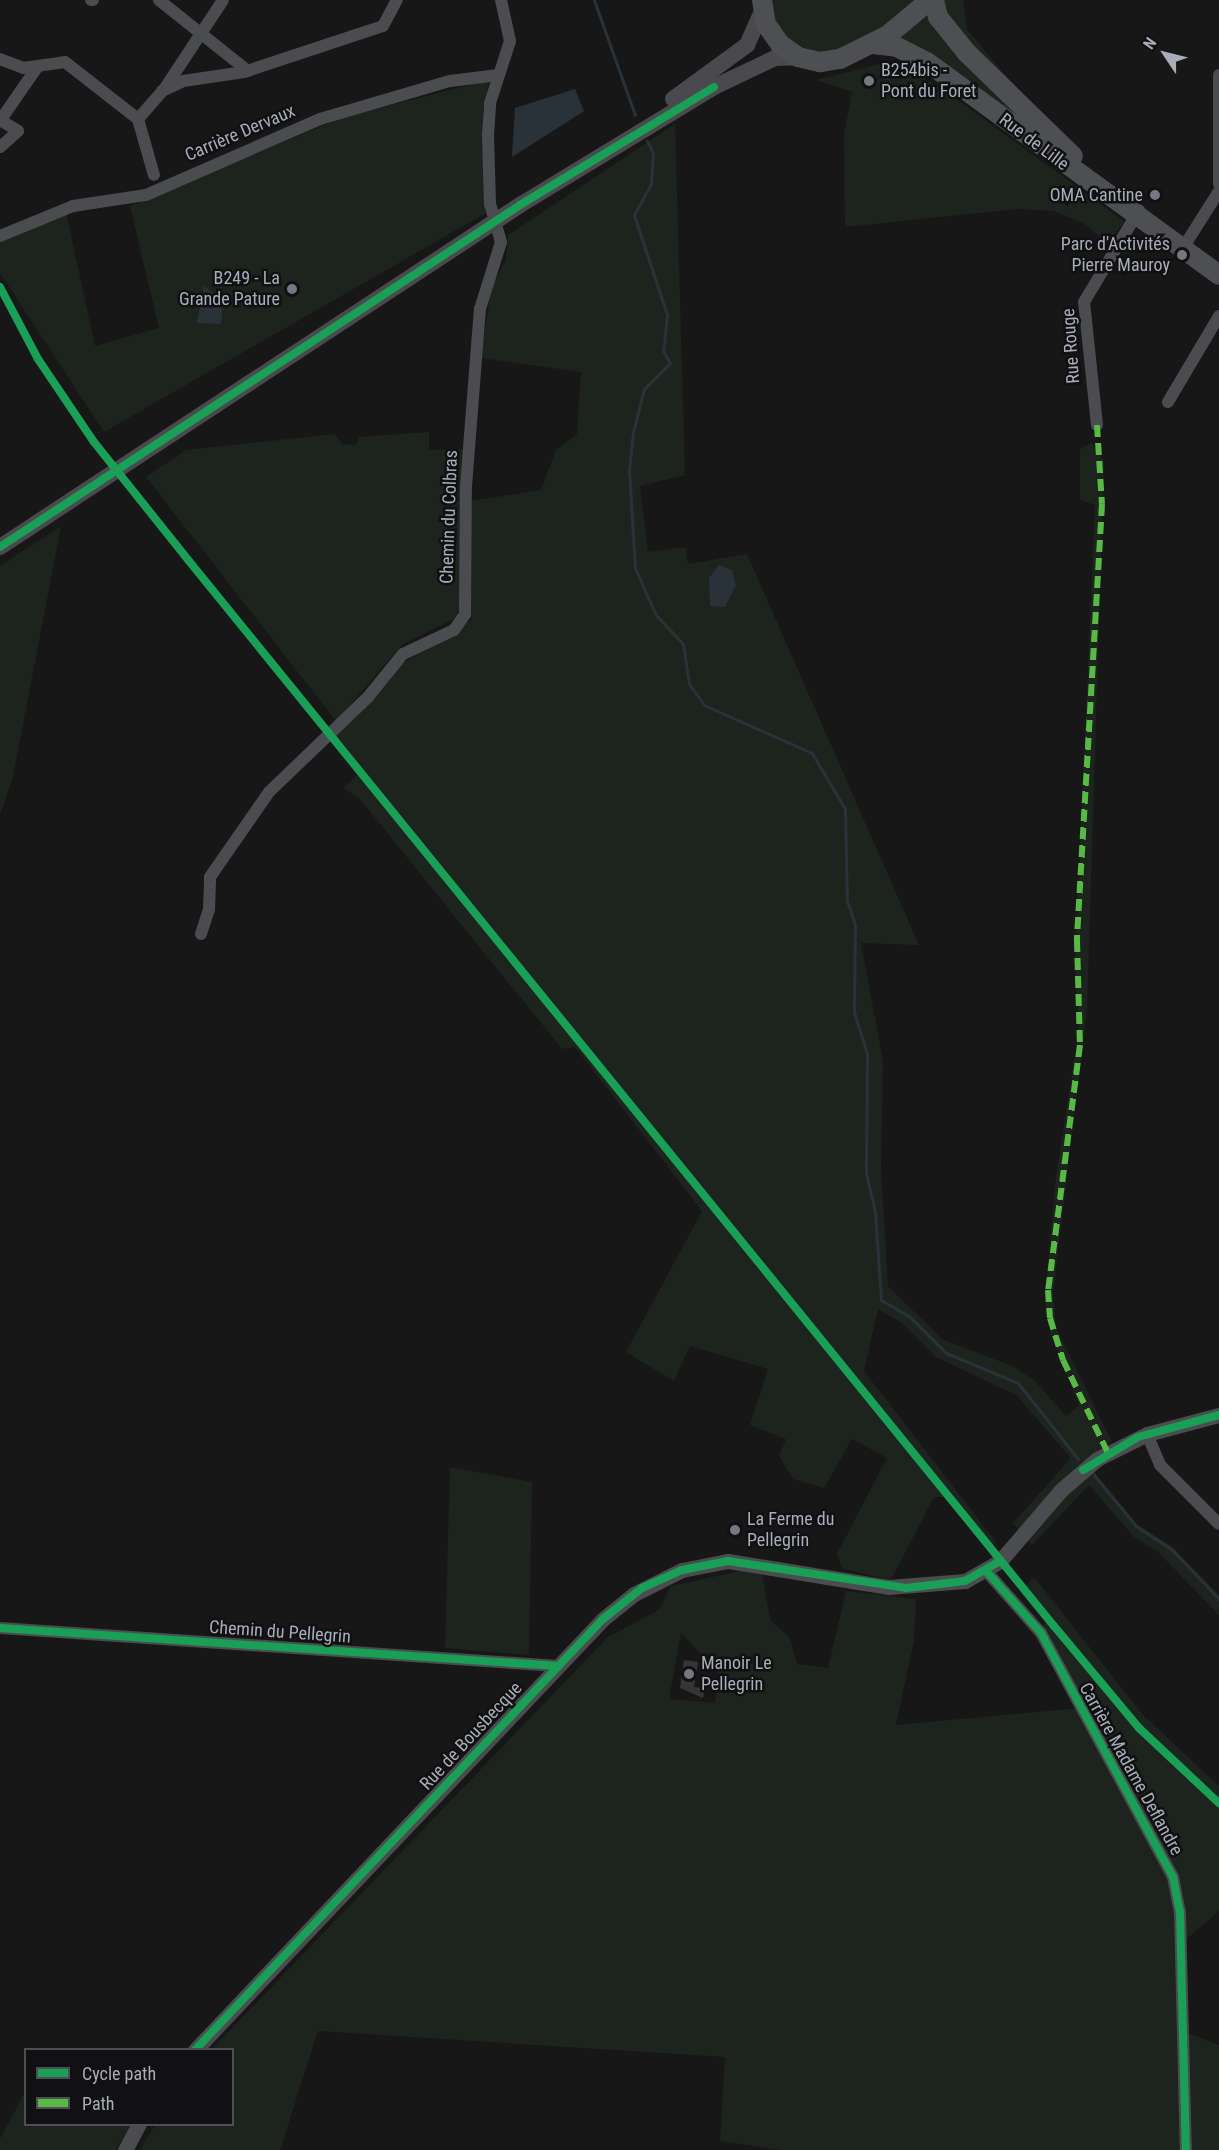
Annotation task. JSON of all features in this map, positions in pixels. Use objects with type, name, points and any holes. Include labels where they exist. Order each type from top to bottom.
[{"type":"main road","points":[[520,205],[714,87],[775,58],[798,57],[834,61],[873,44],[917,16],[932,0]]},
{"type":"main road","name":"Rue de Lille","points":[[932,0],[948,31],[1010,98],[1138,211]]},
{"type":"main road","points":[[762,4],[774,38],[798,57]]},
{"type":"main road","points":[[0,547],[520,205],[735,56],[754,37],[762,4]]},
{"type":"main road","name":"Rue de Lille","points":[[873,44],[897,47],[927,62],[1138,211],[1219,265]]},
{"type":"main road","name":"Rue de Lille","points":[[1186,244],[1219,275]]},
{"type":"street","points":[[159,0],[248,71]]},
{"type":"street","points":[[138,119],[162,92],[223,0]]},
{"type":"street","points":[[162,92],[198,77],[248,71],[383,26],[397,0]]},
{"type":"street","name":"Chemin du Colbras","points":[[201,934],[209,910],[210,877],[269,792],[368,697],[403,654],[454,630],[463,619],[467,467],[480,309],[501,242],[494,222],[488,135],[499,75],[510,41],[501,0]]},
{"type":"street","points":[[0,59],[20,67],[65,62],[138,119],[154,175]]},
{"type":"street","points":[[0,147],[18,131],[1,119],[38,66]]},
{"type":"street","name":"Carrière Dervaux","points":[[0,236],[73,206],[146,195],[326,117],[450,81],[499,75]]},
{"type":"street","points":[[1219,75],[1219,184]]},
{"type":"street","points":[[1186,244],[1219,191]]},
{"type":"street","name":"Rue Rouge","points":[[1097,426],[1084,302],[1138,211]]},
{"type":"street","points":[[1168,402],[1219,316]]},
{"type":"street","name":"Rue de Bousbecque","points":[[196,2048],[558,1666],[626,1599],[657,1580],[698,1566],[743,1562],[906,1588],[955,1584],[987,1572],[1071,1479],[1147,1434],[1219,1415]]},
{"type":"street","points":[[1147,1434],[1160,1465],[1219,1524]]},
{"type":"street","name":"Carrière Madame Deflandre","points":[[987,1572],[1041,1633],[1173,1877],[1180,1912],[1186,2150]]},
{"type":"street","name":"Chemin du Pellegrin","points":[[0,1628],[558,1666]]},
{"type":"street","points":[[124,2150],[138,2126]]},
{"type":"shaded area","points":[[768,0],[924,0],[852,48],[810,54],[776,30]]},
{"type":"shaded area","points":[[940,0],[963,0],[967,29],[1015,87],[950,27]]},
{"type":"shaded area","points":[[930,14],[1028,122],[1025,125],[897,39]]},
{"type":"shaded area","points":[[892,61],[940,87],[1125,222],[1107,243],[1085,224],[1054,211],[1017,209],[845,227],[844,134],[852,92],[816,80]]},
{"type":"shaded area","points":[[489,80],[483,111],[486,213],[104,432],[0,273],[0,240],[66,212],[95,346],[159,328],[130,206],[341,118]]},
{"type":"shaded area","points":[[575,89],[584,111],[512,157],[515,108]]},
{"type":"shaded area","points":[[675,124],[685,475],[640,486],[648,552],[686,547],[688,564],[747,554],[919,945],[861,943],[883,1061],[881,1171],[888,1286],[942,1339],[1012,1366],[1035,1381],[1066,1416],[1079,1405],[1050,1332],[1045,1300],[1056,1176],[1079,1031],[1075,966],[1095,505],[1080,500],[1080,449],[1091,443],[1104,461],[1087,1009],[1053,1292],[1056,1328],[1112,1442],[1085,1461],[1137,1524],[1174,1548],[1219,1595],[1219,1615],[1157,1551],[1134,1537],[1089,1485],[1032,1545],[1013,1523],[1071,1458],[1016,1395],[936,1357],[903,1324],[878,1309],[864,1371],[996,1542],[988,1550],[945,1497],[934,1497],[893,1576],[888,1580],[842,1568],[837,1554],[887,1458],[852,1439],[824,1488],[793,1479],[779,1456],[786,1439],[750,1425],[768,1369],[690,1346],[674,1381],[626,1352],[702,1211],[575,1047],[562,1049],[359,798],[343,788],[358,774],[329,739],[399,666],[471,620],[471,501],[541,490],[556,450],[577,434],[581,372],[481,358],[491,289],[506,260],[508,235]]},
{"type":"shaded area","points":[[204,286],[223,301],[221,324],[197,323]]},
{"type":"shaded area","points":[[429,432],[429,450],[464,449],[461,602],[456,618],[403,644],[336,721],[146,477],[186,450],[334,434],[343,444],[356,445],[359,437]]},
{"type":"shaded area","points":[[61,526],[13,777],[0,815],[0,566]]},
{"type":"shaded area","points":[[719,565],[732,570],[736,585],[725,607],[710,606],[709,578]]},
{"type":"shaded area","points":[[450,1467],[532,1482],[529,1655],[445,1648]]},
{"type":"shaded area","points":[[754,1568],[762,1574],[770,1620],[790,1638],[797,1664],[828,1668],[846,1591],[916,1599],[914,1640],[896,1725],[1081,1708],[1041,1627],[1046,1623],[1020,1592],[1034,1577],[1142,1714],[1219,1786],[1219,1911],[1186,1939],[1187,2033],[1219,2045],[1219,2150],[781,2150],[720,2141],[725,2057],[318,2031],[280,2150],[140,2150],[154,2126],[234,2126],[234,2048],[213,2048],[608,1637],[659,1610],[671,1586]],"holes":[[[681,1633],[700,1653],[719,1660],[715,1703],[669,1699]]]},
{"type":"shaded area","points":[[24,2094],[24,2126],[129,2126],[116,2150],[0,2150],[0,2139]]},
{"type":"building","name":"Manoir Le Pellegrin","points":[[684,1660],[698,1662],[694,1687],[705,1688],[703,1698],[680,1688]]},
{"type":"waterway","points":[[594,0],[635,115]]},
{"type":"waterway","points":[[647,141],[653,153],[651,184],[634,215],[667,315],[663,351],[670,363],[644,389],[633,432],[629,470],[635,568],[656,615],[683,644],[689,684],[704,705],[812,753],[845,809],[847,901],[855,924],[854,1012],[867,1054],[866,1173],[875,1212],[881,1300],[909,1316],[946,1353],[1018,1383],[1078,1459]]},
{"type":"waterway","points":[[1094,1475],[1136,1526],[1172,1550],[1219,1599]]},
{"type":"marked path","points":[[1097,425],[1102,504],[1077,940],[1080,1045],[1048,1290],[1050,1318],[1063,1360],[1108,1453]]},
{"type":"cycle path","points":[[0,547],[520,205],[714,87]]},
{"type":"cycle path","points":[[0,287],[38,359],[94,442],[189,561],[1054,1626],[1139,1728],[1219,1803]]},
{"type":"cycle path","points":[[1083,1470],[1138,1437],[1219,1415]]},
{"type":"cycle path","points":[[197,2048],[603,1619],[642,1588],[682,1570],[728,1561],[906,1588],[965,1581],[1000,1561]]},
{"type":"cycle path","points":[[987,1572],[1041,1633],[1173,1877],[1180,1912],[1186,2150]]},
{"type":"cycle path","points":[[0,1628],[558,1666]]},
{"type":"place","name":"B254bis - Pont du Foret","points":[[869,81]]},
{"type":"place","name":"OMA Cantine","points":[[1155,195]]},
{"type":"place","name":"Parc d'Activités Pierre Mauroy","points":[[1182,255]]},
{"type":"place","name":"B249 - La Grande Pature","points":[[292,289]]},
{"type":"place","name":"La Ferme du Pellegrin","points":[[735,1530]]},
{"type":"place","name":"Manoir Le Pellegrin","points":[[689,1674]]}]
